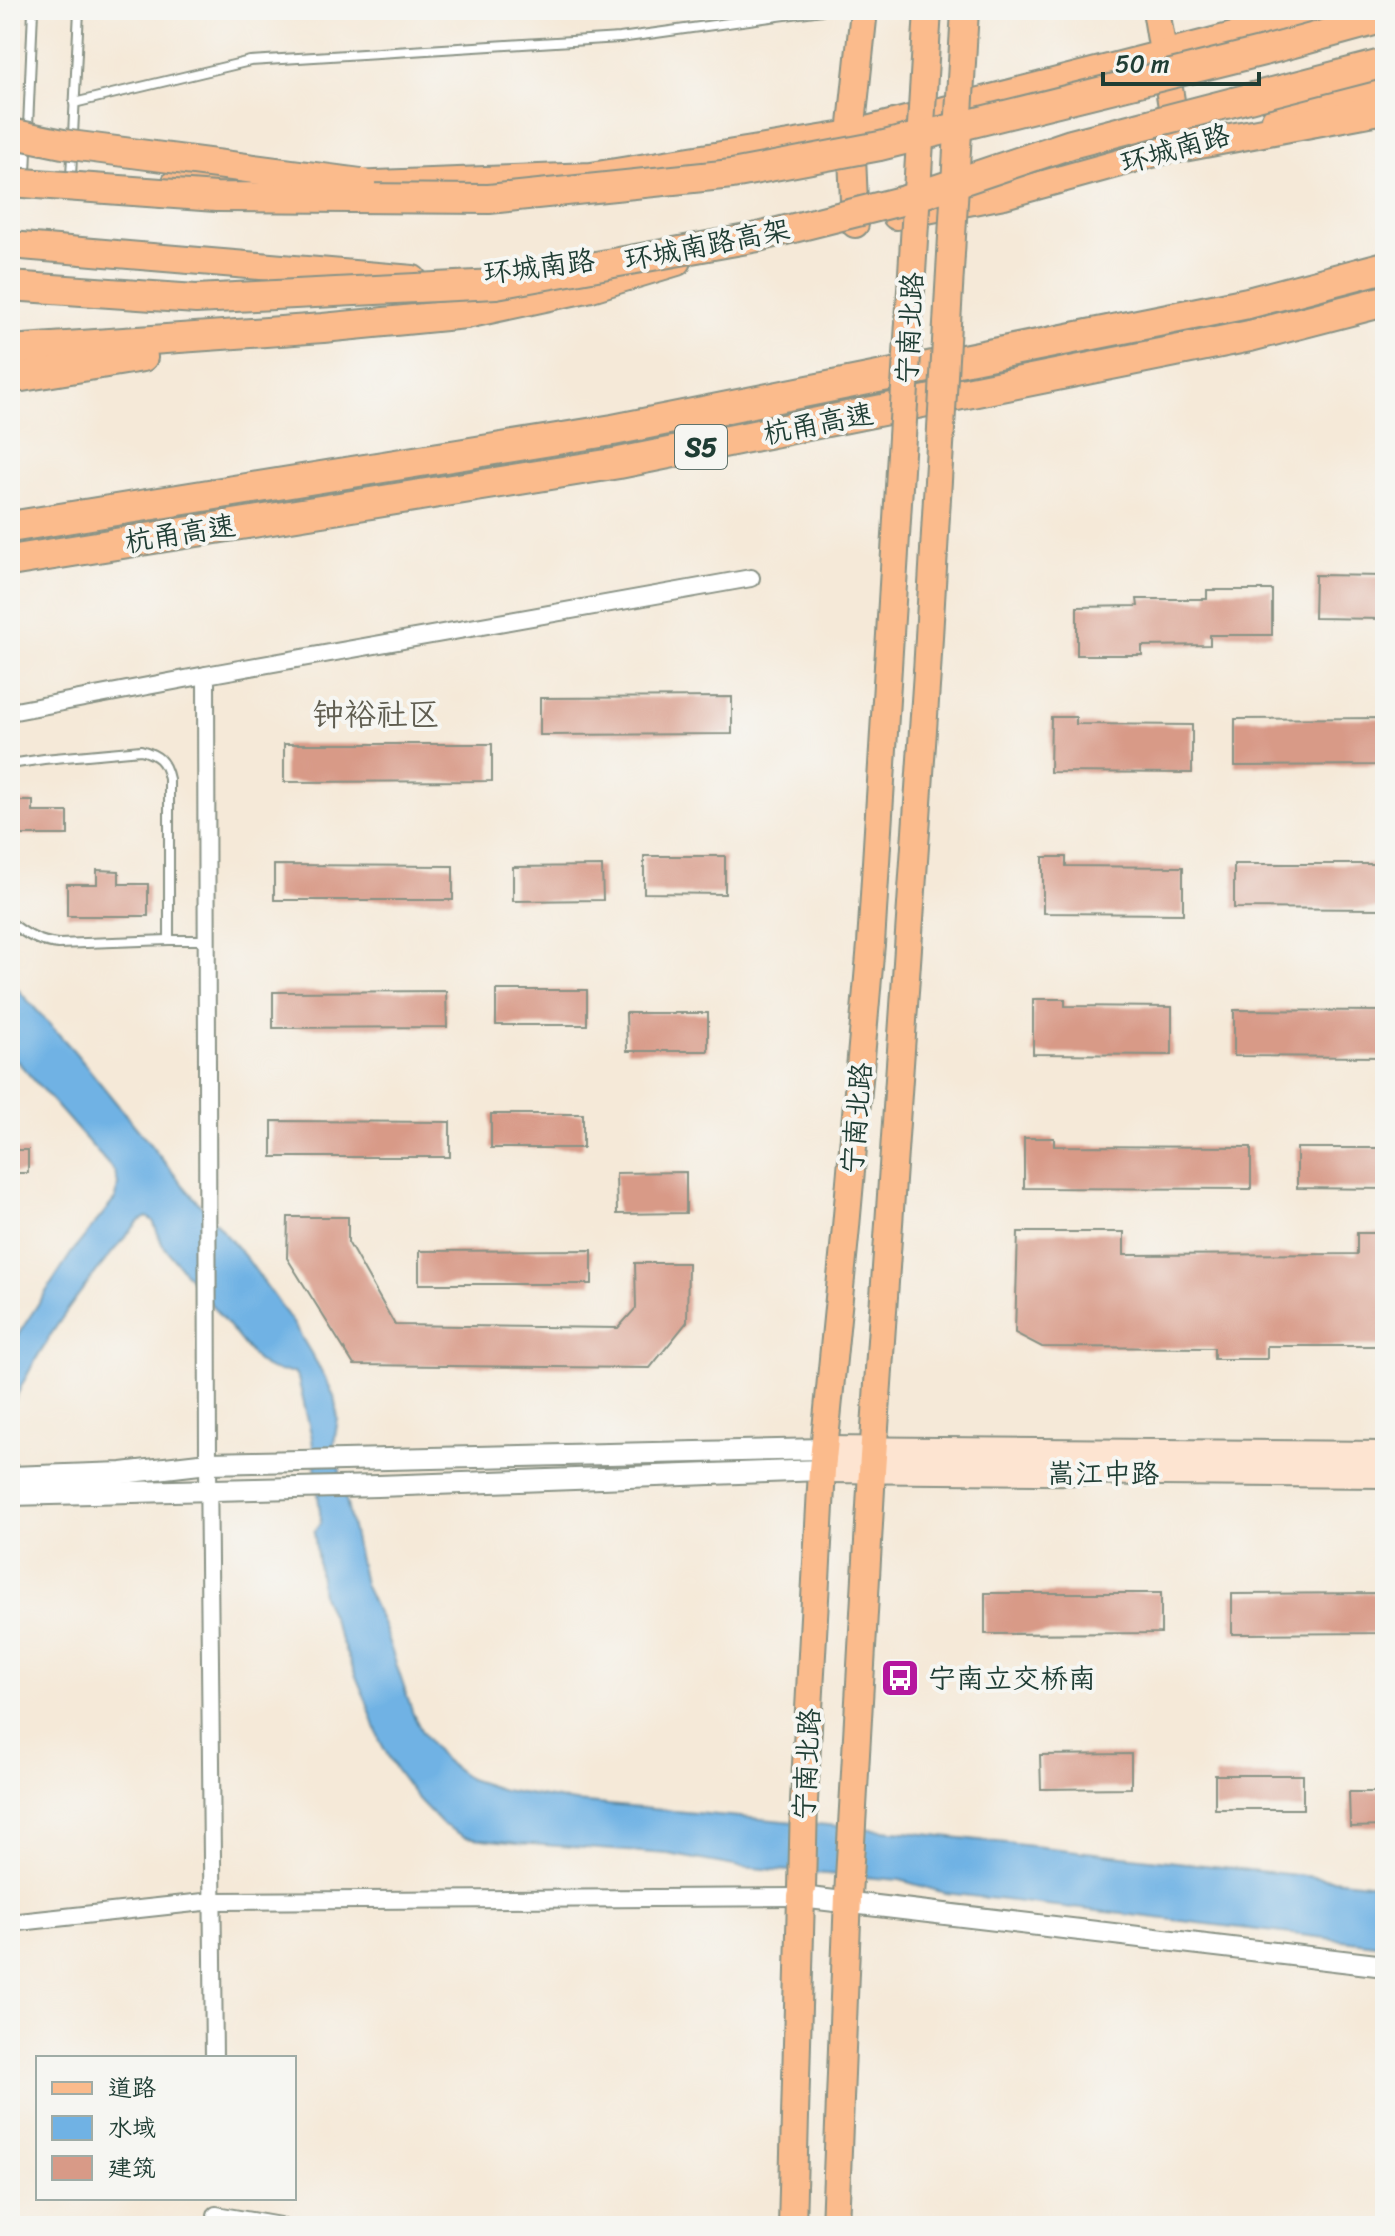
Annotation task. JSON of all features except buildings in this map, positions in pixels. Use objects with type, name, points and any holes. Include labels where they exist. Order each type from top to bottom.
[{"type":"highway","points":[[1240,35],[1334,10]]},
{"type":"highway","points":[[15,176],[216,197],[489,199],[732,174],[880,146],[1385,18]]},
{"type":"highway","name":"环城南路高架","points":[[10,286],[196,299],[496,284],[758,237],[905,200],[1071,144],[1385,63]]},
{"type":"highway","points":[[1178,148],[1385,109]]},
{"type":"highway","points":[[10,133],[63,144],[489,199]]},
{"type":"highway","points":[[10,350],[323,328],[466,314],[591,287],[758,237]]},
{"type":"highway","name":"杭甬高速","points":[[10,527],[613,430],[1248,303],[1385,267]]},
{"type":"highway","name":"杭甬高速","points":[[10,561],[619,463],[1250,336],[1385,301]]},
{"type":"highway","points":[[10,379],[323,328]]},
{"type":"main road","points":[[855,224],[851,134],[864,10]]},
{"type":"main road","name":"宁南北路","points":[[792,2226],[804,1801],[823,1459],[871,944],[928,10]]},
{"type":"main road","name":"宁南北路","points":[[848,1899],[873,1460],[927,672],[965,10]]},
{"type":"main road","points":[[1156,10],[1178,148]]},
{"type":"main road","points":[[15,176],[348,185],[591,176],[851,134],[1240,35],[1321,10]]},
{"type":"main road","name":"环城南路","points":[[10,245],[430,280],[855,224],[1004,195],[1385,87]]},
{"type":"main road","name":"嵩江中路","points":[[873,1460],[1385,1454]]},
{"type":"main road","name":"嵩江中路","points":[[823,1459],[1385,1475]]},
{"type":"main road","points":[[835,2226],[848,1899]]},
{"type":"street","points":[[10,712],[751,578]]},
{"type":"street","points":[[206,675],[208,1463],[214,2056]]},
{"type":"street","points":[[10,1477],[122,1473],[208,1463],[823,1459]]},
{"type":"street","points":[[10,1495],[378,1486],[823,1459]]},
{"type":"street","points":[[10,1923],[213,1901],[801,1893],[1385,1966]]},
{"type":"street","points":[[216,2200],[216,2221],[280,2226]]},
{"type":"lane","points":[[15,176],[33,10]]},
{"type":"lane","points":[[71,177],[79,10]]},
{"type":"lane","points":[[74,103],[250,61],[620,38],[822,10]]},
{"type":"lane","points":[[10,764],[141,750],[155,754],[166,763],[169,779],[169,940]]},
{"type":"lane","points":[[10,922],[26,935],[47,943],[207,940]]},
{"type":"water","points":[[10,981],[74,1051],[248,1260],[293,1323],[318,1365],[334,1396],[338,1419],[334,1443],[364,1584],[383,1625],[422,1732],[444,1760],[469,1779],[503,1790],[575,1802],[915,1833],[1385,1885],[1385,1945],[945,1893],[900,1880],[740,1867],[668,1854],[465,1837],[442,1824],[395,1769],[380,1741],[322,1595],[314,1532],[321,1522],[312,1438],[298,1378],[294,1372],[274,1370],[256,1360],[162,1244],[153,1221],[147,1217],[139,1221],[84,1288],[51,1334],[10,1410],[10,1347],[72,1252],[116,1198],[118,1184],[115,1172],[10,1053]]},
{"type":"place","name":"宁南立交桥南","points":[[900,1678]]},
{"type":"district","name":"钟裕社区","points":[[376,714]]}]
